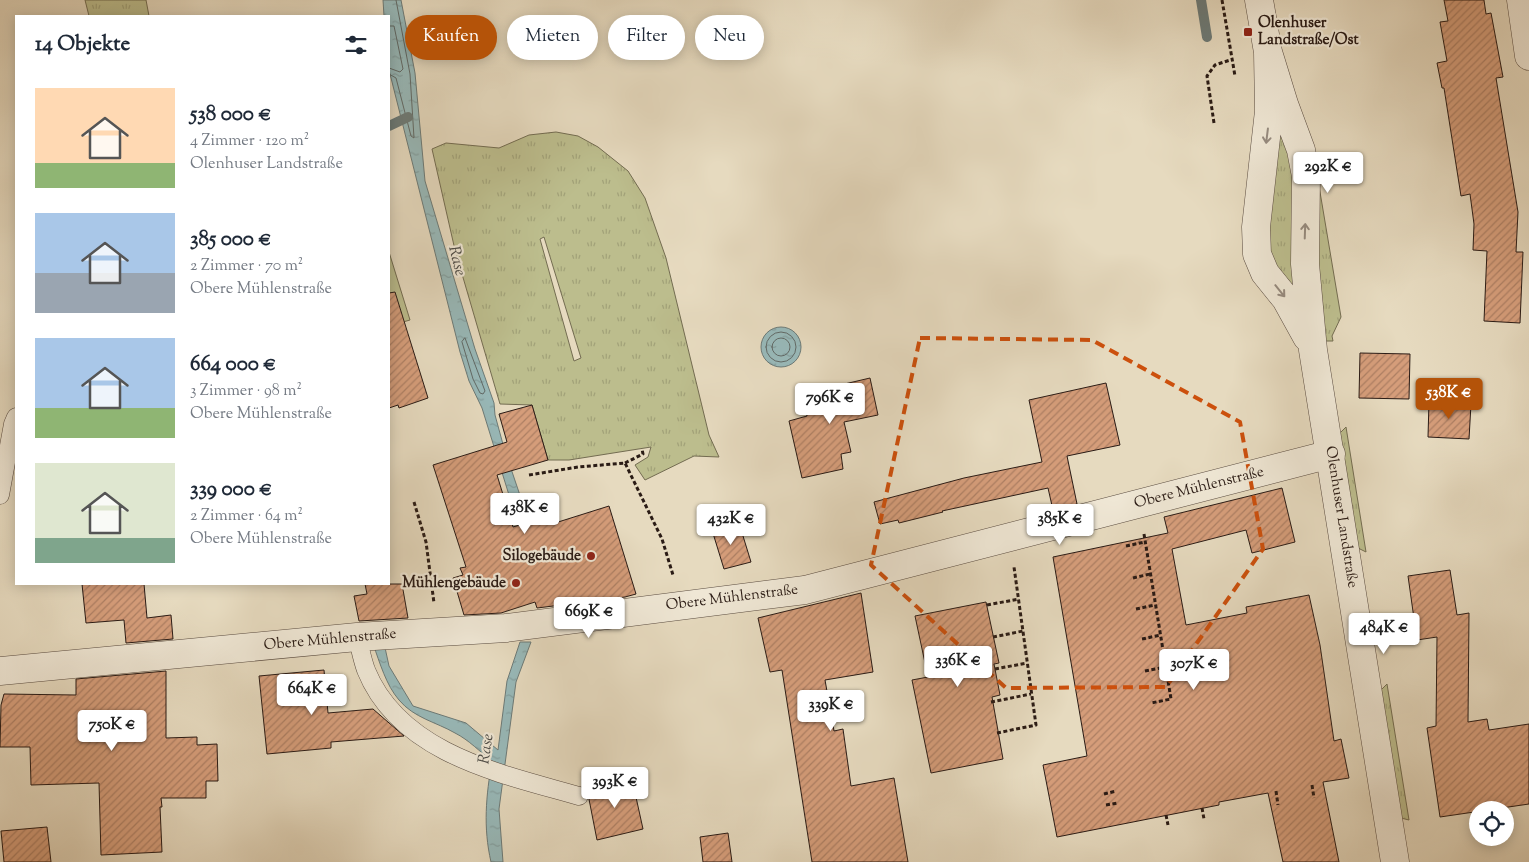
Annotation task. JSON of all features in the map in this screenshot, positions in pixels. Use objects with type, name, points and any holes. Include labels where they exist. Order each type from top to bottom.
[{"type":"street","name":"Olenhuser Landstraße","points":[[1259,0],[1268,52],[1301,150],[1306,176],[1306,264],[1312,350],[1331,454],[1395,862]]},
{"type":"street","points":[[1521,0],[1529,56]]},
{"type":"street","name":"Olenhuser Landstraße","points":[[1268,52],[1269,111],[1257,217],[1257,254],[1265,272],[1296,314],[1312,350]]},
{"type":"street","name":"Obere Mühlenstraße","points":[[0,672],[438,630],[506,628],[805,590],[1331,454]]},
{"type":"lane","points":[[0,495],[15,419]]},
{"type":"lane","points":[[370,636],[367,671],[387,704],[408,728],[462,759],[488,770],[579,796]]},
{"type":"path","points":[[1222,0],[1232,59]]},
{"type":"path","points":[[1214,123],[1207,76],[1215,65],[1232,59],[1268,52]]},
{"type":"path","points":[[529,475],[608,463],[625,463],[643,454],[642,449]]},
{"type":"path","points":[[625,463],[662,538],[682,605]]},
{"type":"path","points":[[414,502],[426,542],[438,630]]},
{"type":"path","points":[[1139,504],[1171,699],[1151,703]]},
{"type":"path","points":[[997,733],[1036,725],[1010,537]]},
{"type":"path","points":[[1126,546],[1145,542]]},
{"type":"path","points":[[1133,578],[1150,574]]},
{"type":"path","points":[[987,605],[1018,598]]},
{"type":"path","points":[[1136,609],[1156,605]]},
{"type":"path","points":[[993,637],[1023,631]]},
{"type":"path","points":[[1142,639],[1161,635]]},
{"type":"path","points":[[995,669],[1027,663]]},
{"type":"path","points":[[1145,671],[1166,667]]},
{"type":"path","points":[[991,702],[1032,694]]},
{"type":"path","points":[[1312,785],[1314,798]]},
{"type":"path","points":[[1104,794],[1116,791]]},
{"type":"path","points":[[1276,791],[1278,805]]},
{"type":"path","points":[[1106,805],[1118,803]]},
{"type":"path","points":[[1202,808],[1204,819]]},
{"type":"path","points":[[1166,815],[1168,825]]},
{"type":"highlighted area","points":[[920,338],[1092,340],[1240,422],[1263,549],[1166,687],[1006,688],[871,565]]},
{"type":"green space","points":[[85,0],[146,0],[149,15],[89,15]]},
{"type":"green space","points":[[556,132],[578,136],[598,147],[628,171],[645,198],[666,258],[709,435],[719,457],[694,456],[645,480],[635,465],[648,457],[651,447],[569,460],[548,460],[532,405],[500,404],[455,250],[432,149],[446,143],[499,148],[529,135]],"holes":[[[544,237],[581,358],[574,361],[540,239]]]},
{"type":"green space","points":[[1281,135],[1296,168],[1294,287],[1275,264],[1265,238],[1276,142]]},
{"type":"green space","points":[[1318,180],[1341,317],[1332,336],[1333,341],[1325,341],[1316,272]]},
{"type":"green space","points":[[390,255],[410,320],[390,326]]},
{"type":"green space","points":[[1346,427],[1366,552],[1358,548],[1340,433]]},
{"type":"green space","points":[[1387,684],[1409,820],[1401,818],[1381,690]]},
{"type":"water","points":[[383,0],[401,0],[405,21],[405,60],[413,60],[415,73],[425,181],[475,349],[494,403],[495,415],[504,448],[528,519],[518,524],[482,408],[469,381],[460,352],[390,74],[390,15],[384,15]]},
{"type":"water","points":[[781,327],[795,333],[801,347],[795,361],[781,367],[767,361],[761,347],[767,333]]},
{"type":"water","name":"Rase","points":[[520,642],[531,642],[516,682],[499,809],[503,862],[491,862],[488,849],[486,812],[492,761],[460,736],[418,715],[405,706],[390,688],[373,644],[384,643],[389,666],[413,706],[466,723],[498,750],[507,681]]},
{"type":"building","points":[[1444,0],[1484,0],[1486,14],[1491,13],[1503,77],[1496,78],[1518,212],[1516,252],[1523,252],[1520,323],[1484,321],[1487,251],[1473,250],[1474,224],[1470,194],[1461,196],[1444,88],[1442,88],[1437,63],[1447,61],[1440,22],[1448,21]]},
{"type":"building","points":[[395,292],[428,398],[399,408],[398,405],[390,408],[390,293]]},
{"type":"building","points":[[1360,353],[1410,354],[1409,399],[1359,398]]},
{"type":"building","points":[[870,378],[878,415],[844,422],[851,452],[841,454],[843,469],[802,478],[789,421],[807,416],[802,394]]},
{"type":"building","points":[[1106,383],[1120,445],[1067,456],[1077,504],[1053,510],[1048,488],[942,511],[899,523],[898,520],[880,524],[874,502],[964,478],[1042,462],[1029,400]]},
{"type":"building","points":[[1429,402],[1471,404],[1469,439],[1428,437]]},
{"type":"building","points":[[532,405],[548,460],[497,475],[513,527],[553,515],[555,523],[609,506],[636,594],[537,608],[535,602],[501,613],[464,615],[453,578],[463,575],[460,568],[466,567],[433,465],[507,442],[499,414]]},
{"type":"building","points":[[1282,488],[1295,542],[1252,553],[1246,530],[1172,549],[1186,625],[1247,613],[1246,607],[1309,595],[1320,645],[1334,741],[1341,739],[1349,778],[1323,782],[1339,862],[1283,862],[1268,793],[1219,802],[1219,805],[1057,837],[1043,765],[1087,756],[1053,557],[1168,533],[1164,517]]},
{"type":"building","points":[[739,523],[751,562],[724,569],[712,530]]},
{"type":"building","points":[[1450,570],[1457,615],[1469,613],[1468,722],[1487,719],[1489,730],[1529,724],[1529,804],[1514,806],[1514,801],[1469,801],[1469,813],[1440,817],[1427,728],[1436,726],[1437,637],[1417,640],[1408,576]]},
{"type":"building","points":[[402,584],[408,618],[359,621],[354,596],[367,594],[365,585]]},
{"type":"building","points":[[82,585],[144,585],[147,618],[171,615],[173,639],[126,643],[124,620],[86,623]]},
{"type":"building","points":[[861,593],[873,672],[825,680],[834,731],[843,729],[851,786],[894,778],[908,862],[812,862],[782,670],[770,672],[758,618]]},
{"type":"building","points":[[986,602],[999,663],[994,664],[1000,695],[992,697],[1003,759],[931,773],[912,680],[928,677],[915,616]]},
{"type":"building","points":[[324,670],[328,713],[373,709],[404,736],[331,742],[331,748],[267,754],[259,676]]},
{"type":"building","points":[[166,671],[166,738],[197,737],[197,745],[217,744],[218,781],[206,781],[206,798],[161,798],[162,852],[101,855],[99,783],[31,785],[30,747],[0,747],[1,705],[4,694],[76,695],[76,679]]},
{"type":"building","points":[[632,779],[643,829],[597,840],[587,789]]},
{"type":"building","points":[[47,827],[51,862],[4,862],[1,831]]},
{"type":"building","points":[[728,833],[732,862],[703,862],[700,837]]},
{"type":"waterway","points":[[1201,0],[1207,37]]},
{"type":"waterway","points":[[390,126],[408,117]]},
{"type":"place","name":"Olenhuser Landstraße/Ost","points":[[1248,32]]},
{"type":"place","name":"Silogebäude","points":[[591,556]]},
{"type":"place","name":"Mühlengebäude","points":[[516,583]]}]
